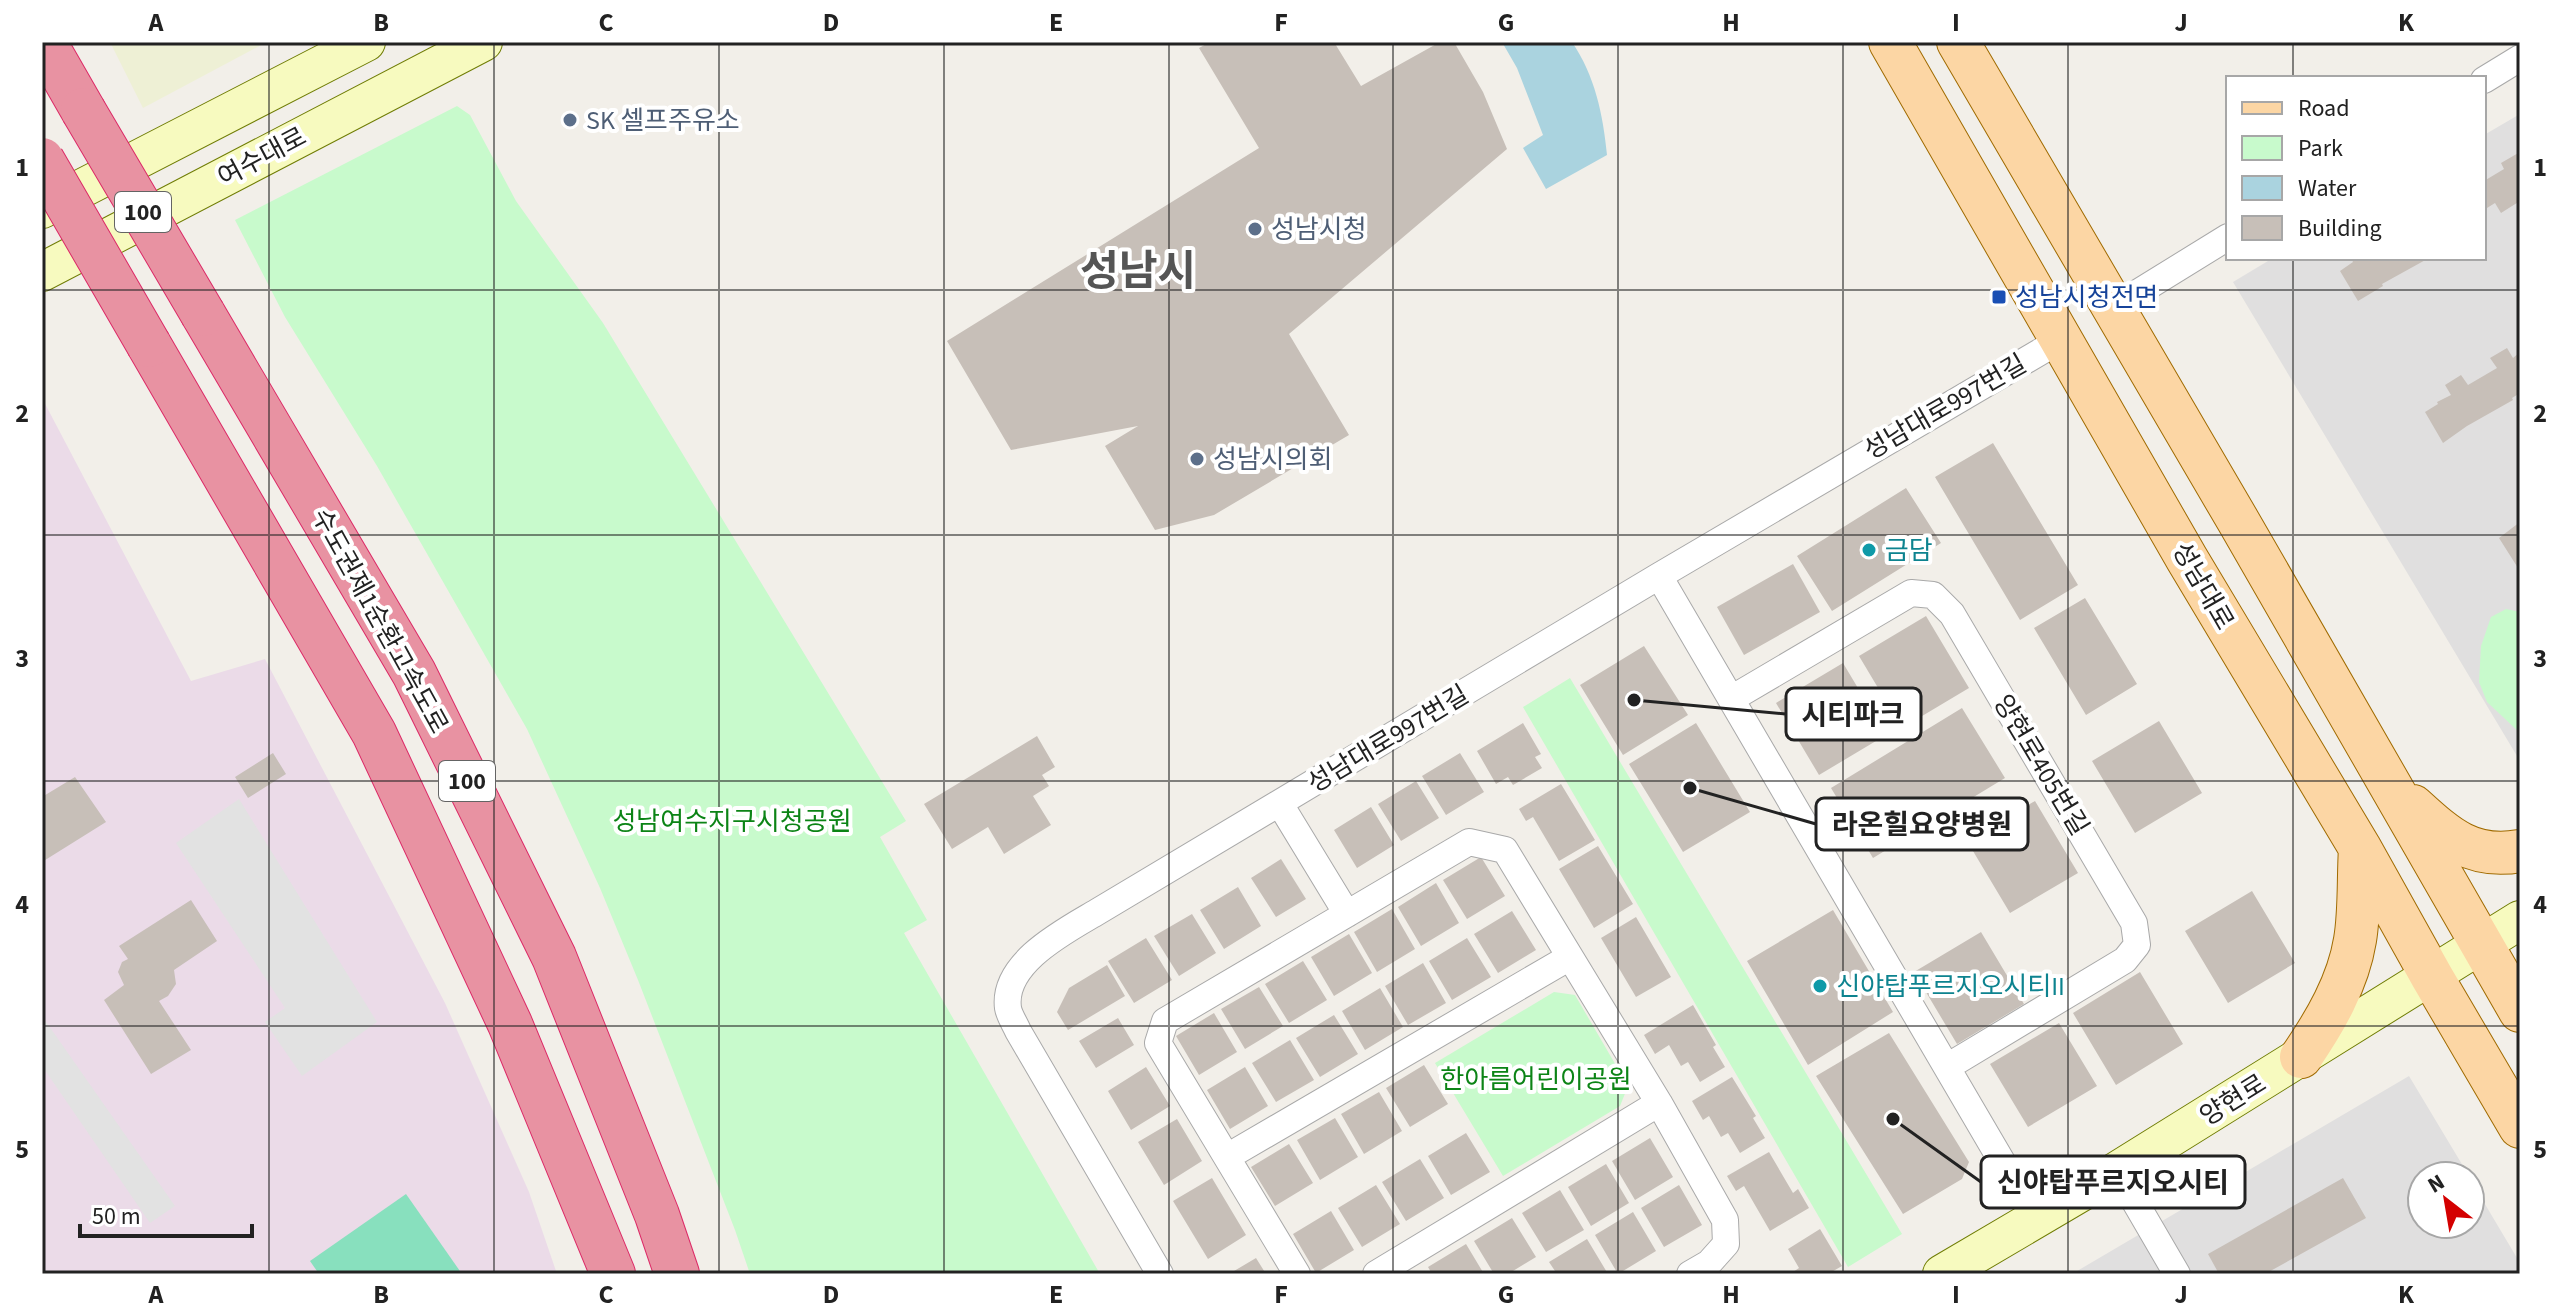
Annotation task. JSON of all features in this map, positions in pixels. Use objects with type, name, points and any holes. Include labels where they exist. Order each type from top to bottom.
[{"type":"highway","name":"수도권제1순환고속도로","points":[[44,42],[414,673],[554,957],[651,1200],[677,1274]]},
{"type":"highway","name":"100","points":[[42,160],[374,733],[510,1024],[613,1274]]},
{"type":"main road","name":"여수대로","points":[[42,209],[366,42]]},
{"type":"main road","name":"여수대로","points":[[42,272],[483,42]]},
{"type":"main road","name":"성남대로","points":[[1890,42],[2187,559],[2360,848],[2520,1127]]},
{"type":"main road","points":[[1958,42],[2520,1011]]},
{"type":"main road","points":[[2391,786],[2449,838],[2495,854],[2520,851]]},
{"type":"main road","points":[[2301,1057],[2335,1001],[2352,953],[2360,848]]},
{"type":"main road","name":"양현로","points":[[1942,1274],[2117,1171],[2520,920]]},
{"type":"street","points":[[2486,79],[2520,58]]},
{"type":"street","points":[[2113,308],[2226,238]]},
{"type":"street","name":"성남대로997번길","points":[[1160,1274],[1008,1009],[1016,973],[1028,959],[1057,936],[2062,339]]},
{"type":"street","points":[[1659,576],[2035,1218]]},
{"type":"street","name":"양현로405번길","points":[[1731,699],[1911,593],[1933,595],[1952,614],[2046,771],[2134,923],[2137,945],[2125,960],[1947,1067]]},
{"type":"street","points":[[1280,804],[1347,914]]},
{"type":"street","points":[[1297,1274],[1158,1043],[1165,1021],[1469,842],[1505,850],[1659,1103],[1725,1220],[1726,1244],[1709,1263],[1690,1274]]},
{"type":"street","points":[[1227,1157],[1570,957]]},
{"type":"street","points":[[1376,1274],[1659,1103]]},
{"type":"street","points":[[2117,1171],[2177,1274]]},
{"type":"shaded area","points":[[2520,114],[2520,761],[2233,282],[2270,260],[2486,260],[2486,134]]},
{"type":"shaded area","points":[[42,398],[191,681],[265,659],[445,1003],[529,1192],[557,1274],[42,1274]]},
{"type":"shaded area","points":[[239,799],[377,1022],[302,1076],[265,1022],[285,1008],[176,843]]},
{"type":"shaded area","points":[[42,1016],[175,1206],[150,1223],[42,1066]]},
{"type":"shaded area","points":[[2409,1076],[2459,1160],[2406,1160],[2406,1240],[2486,1240],[2486,1206],[2520,1263],[2520,1274],[2072,1274]]},
{"type":"green space","points":[[110,42],[267,42],[143,108]]},
{"type":"green space","name":"성남여수지구시청공원","points":[[457,106],[470,115],[516,201],[603,323],[906,821],[880,837],[927,920],[904,933],[1100,1274],[750,1274],[638,980],[600,888],[527,729],[377,466],[285,317],[235,220]]},
{"type":"green space","points":[[2506,609],[2520,612],[2520,733],[2487,702],[2479,682],[2481,646],[2491,617]]},
{"type":"green space","points":[[1570,678],[1902,1234],[1848,1267],[1523,707]]},
{"type":"green space","name":"한아름어린이공원","points":[[1554,992],[1575,995],[1628,1086],[1620,1106],[1503,1176],[1435,1063]]},
{"type":"green space","points":[[406,1194],[462,1274],[319,1274],[310,1261]]},
{"type":"water","points":[[1502,42],[1572,42],[1587,68],[1597,96],[1607,155],[1546,189],[1523,148],[1543,135],[1517,68]]},
{"type":"building","points":[[1210,42],[1334,42],[1361,86],[1440,42],[1454,42],[1483,92],[1507,149],[1289,334],[1349,435],[1214,515],[1155,530],[1105,446],[1138,426],[1011,450],[947,341],[1259,148],[1199,48]]},
{"type":"building","points":[[2520,152],[2520,201],[2501,213],[2495,203],[2486,206],[2486,180],[2504,169],[2501,163]]},
{"type":"building","points":[[2425,260],[2358,301],[2340,271],[2353,262]]},
{"type":"building","points":[[2507,348],[2513,358],[2520,352],[2520,393],[2443,443],[2425,412],[2451,395],[2445,385],[2461,375],[2468,385],[2497,368],[2490,358]]},
{"type":"building","points":[[1993,443],[2078,585],[2020,620],[1935,477]]},
{"type":"building","name":"금담","points":[[1906,488],[1941,543],[1832,611],[1797,556]]},
{"type":"building","points":[[2520,522],[2520,566],[2518,568],[2499,538]]},
{"type":"building","points":[[1793,564],[1820,612],[1744,655],[1717,607]]},
{"type":"building","points":[[2085,598],[2137,684],[2086,715],[2034,628]]},
{"type":"building","points":[[1926,616],[1969,688],[1902,728],[1859,656]]},
{"type":"building","points":[[1644,646],[1688,715],[1623,755],[1580,685]]},
{"type":"building","points":[[1843,663],[1886,735],[1819,775],[1776,703]]},
{"type":"building","points":[[1962,708],[2005,778],[1873,858],[1831,788]]},
{"type":"building","points":[[2159,721],[2202,793],[2135,833],[2092,761]]},
{"type":"building","points":[[1523,723],[1541,754],[1535,757],[1542,768],[1513,785],[1508,777],[1496,784],[1477,751]]},
{"type":"building","points":[[1696,723],[1750,812],[1683,852],[1629,764]]},
{"type":"building","points":[[1037,736],[1055,767],[1042,775],[1049,786],[1033,796],[1051,825],[1004,854],[988,827],[952,849],[924,804]]},
{"type":"building","points":[[273,753],[286,774],[248,798],[235,777]]},
{"type":"building","points":[[1460,753],[1484,792],[1446,815],[1422,776]]},
{"type":"building","points":[[75,777],[106,822],[42,862],[42,797]]},
{"type":"building","points":[[1416,781],[1439,818],[1401,841],[1378,804]]},
{"type":"building","points":[[1561,784],[1595,840],[1559,861],[1533,817],[1526,821],[1519,809]]},
{"type":"building","points":[[2035,801],[2078,873],[2010,913],[1967,841]]},
{"type":"building","points":[[1371,807],[1394,845],[1357,868],[1334,830]]},
{"type":"building","points":[[1598,846],[1633,904],[1594,928],[1559,869]]},
{"type":"building","points":[[1481,857],[1505,896],[1467,919],[1443,880]]},
{"type":"building","points":[[1281,859],[1306,899],[1276,917],[1251,878]]},
{"type":"building","points":[[1436,883],[1459,923],[1421,946],[1398,907]]},
{"type":"building","points":[[1238,887],[1261,926],[1224,949],[1200,910]]},
{"type":"building","points":[[2252,891],[2295,963],[2228,1003],[2185,931]]},
{"type":"building","points":[[191,900],[217,941],[174,970],[176,984],[168,996],[159,1001],[191,1050],[151,1074],[104,1000],[124,985],[118,972],[122,962],[128,959],[119,946]]},
{"type":"building","points":[[1392,909],[1415,949],[1377,972],[1354,932]]},
{"type":"building","name":"신야탑푸르지오시티II","points":[[1833,910],[1893,1012],[1808,1065],[1747,961]]},
{"type":"building","points":[[1512,911],[1536,950],[1498,973],[1474,934]]},
{"type":"building","points":[[1192,914],[1216,953],[1179,976],[1154,936]]},
{"type":"building","points":[[1636,917],[1671,977],[1636,997],[1601,938]]},
{"type":"building","points":[[1981,932],[2024,1004],[1957,1044],[1914,972]]},
{"type":"building","points":[[1349,934],[1372,973],[1334,996],[1311,957]]},
{"type":"building","points":[[1146,938],[1172,980],[1134,1003],[1108,961]]},
{"type":"building","points":[[1467,938],[1491,977],[1452,1000],[1429,961]]},
{"type":"building","points":[[1303,961],[1327,1000],[1289,1023],[1265,984]]},
{"type":"building","points":[[1423,963],[1446,1003],[1408,1025],[1385,986]]},
{"type":"building","points":[[1107,965],[1125,996],[1068,1030],[1057,1012],[1069,988]]},
{"type":"building","points":[[2140,972],[2183,1044],[2116,1085],[2073,1013]]},
{"type":"building","points":[[1259,987],[1283,1026],[1245,1049],[1221,1009]]},
{"type":"building","points":[[1380,988],[1403,1027],[1365,1050],[1342,1011]]},
{"type":"building","points":[[1693,1005],[1725,1067],[1700,1082],[1688,1062],[1681,1066],[1669,1045],[1655,1054],[1644,1035]]},
{"type":"building","points":[[1214,1013],[1237,1052],[1199,1075],[1176,1036]]},
{"type":"building","points":[[1334,1015],[1358,1054],[1320,1077],[1296,1038]]},
{"type":"building","points":[[1118,1018],[1134,1045],[1096,1068],[1079,1041]]},
{"type":"building","points":[[2059,1023],[2097,1086],[2028,1127],[1990,1064]]},
{"type":"building","points":[[1889,1033],[1969,1162],[1962,1179],[1903,1214],[1816,1076]]},
{"type":"building","points":[[1290,1040],[1314,1080],[1276,1102],[1252,1063]]},
{"type":"building","points":[[1424,1065],[1448,1104],[1410,1127],[1386,1088]]},
{"type":"building","points":[[1146,1067],[1170,1106],[1131,1130],[1108,1091]]},
{"type":"building","points":[[1245,1067],[1268,1106],[1230,1129],[1207,1090]]},
{"type":"building","points":[[1732,1077],[1756,1116],[1753,1118],[1765,1138],[1740,1153],[1728,1133],[1721,1137],[1709,1116],[1703,1120],[1692,1101]]},
{"type":"building","points":[[1379,1092],[1402,1131],[1364,1154],[1341,1114]]},
{"type":"building","points":[[1335,1118],[1358,1157],[1320,1180],[1297,1140]]},
{"type":"building","points":[[1177,1119],[1202,1161],[1164,1185],[1138,1142]]},
{"type":"building","points":[[1466,1133],[1490,1172],[1451,1195],[1428,1156]]},
{"type":"building","points":[[1650,1138],[1673,1177],[1635,1200],[1612,1161]]},
{"type":"building","points":[[1289,1144],[1313,1183],[1275,1206],[1251,1167]]},
{"type":"building","points":[[1769,1152],[1793,1193],[1798,1189],[1809,1208],[1770,1231],[1744,1186],[1736,1191],[1727,1176]]},
{"type":"building","points":[[1420,1159],[1444,1198],[1406,1221],[1382,1182]]},
{"type":"building","points":[[1606,1164],[1629,1203],[1591,1226],[1568,1187]]},
{"type":"building","points":[[1212,1178],[1246,1235],[1208,1259],[1173,1201]]},
{"type":"building","points":[[2343,1178],[2366,1218],[2265,1274],[2219,1274],[2208,1254]]},
{"type":"building","points":[[1376,1185],[1400,1224],[1362,1247],[1338,1208]]},
{"type":"building","points":[[1679,1185],[1702,1225],[1664,1247],[1641,1208]]},
{"type":"building","points":[[1560,1190],[1584,1230],[1546,1252],[1522,1213]]},
{"type":"building","points":[[1331,1211],[1354,1250],[1316,1273],[1293,1234]]},
{"type":"building","points":[[1633,1212],[1656,1251],[1618,1274],[1595,1235]]},
{"type":"building","points":[[1512,1218],[1536,1257],[1508,1274],[1494,1274],[1474,1241]]},
{"type":"building","points":[[1820,1229],[1842,1266],[1828,1274],[1790,1274],[1799,1268],[1788,1249]]},
{"type":"building","points":[[1587,1239],[1608,1274],[1557,1274],[1549,1262]]},
{"type":"building","points":[[1466,1244],[1484,1274],[1432,1274],[1428,1267]]},
{"type":"building","points":[[1256,1258],[1266,1274],[1229,1274]]},
{"type":"place","name":"SK 셀프주유소","points":[[570,120]]},
{"type":"place","name":"성남시청","points":[[1255,229]]},
{"type":"place","name":"성남시청전면","points":[[1999,297]]},
{"type":"place","name":"성남시의회","points":[[1197,459]]},
{"type":"place","name":"금담","points":[[1869,550]]},
{"type":"place","name":"시티파크","points":[[1634,700]]},
{"type":"place","name":"라온힐요양병원","points":[[1690,788]]},
{"type":"place","name":"신야탑푸르지오시티II","points":[[1820,986]]},
{"type":"place","name":"신야탑푸르지오시티","points":[[1893,1119]]},
{"type":"district","name":"성남시","points":[[1138,272]]}]
